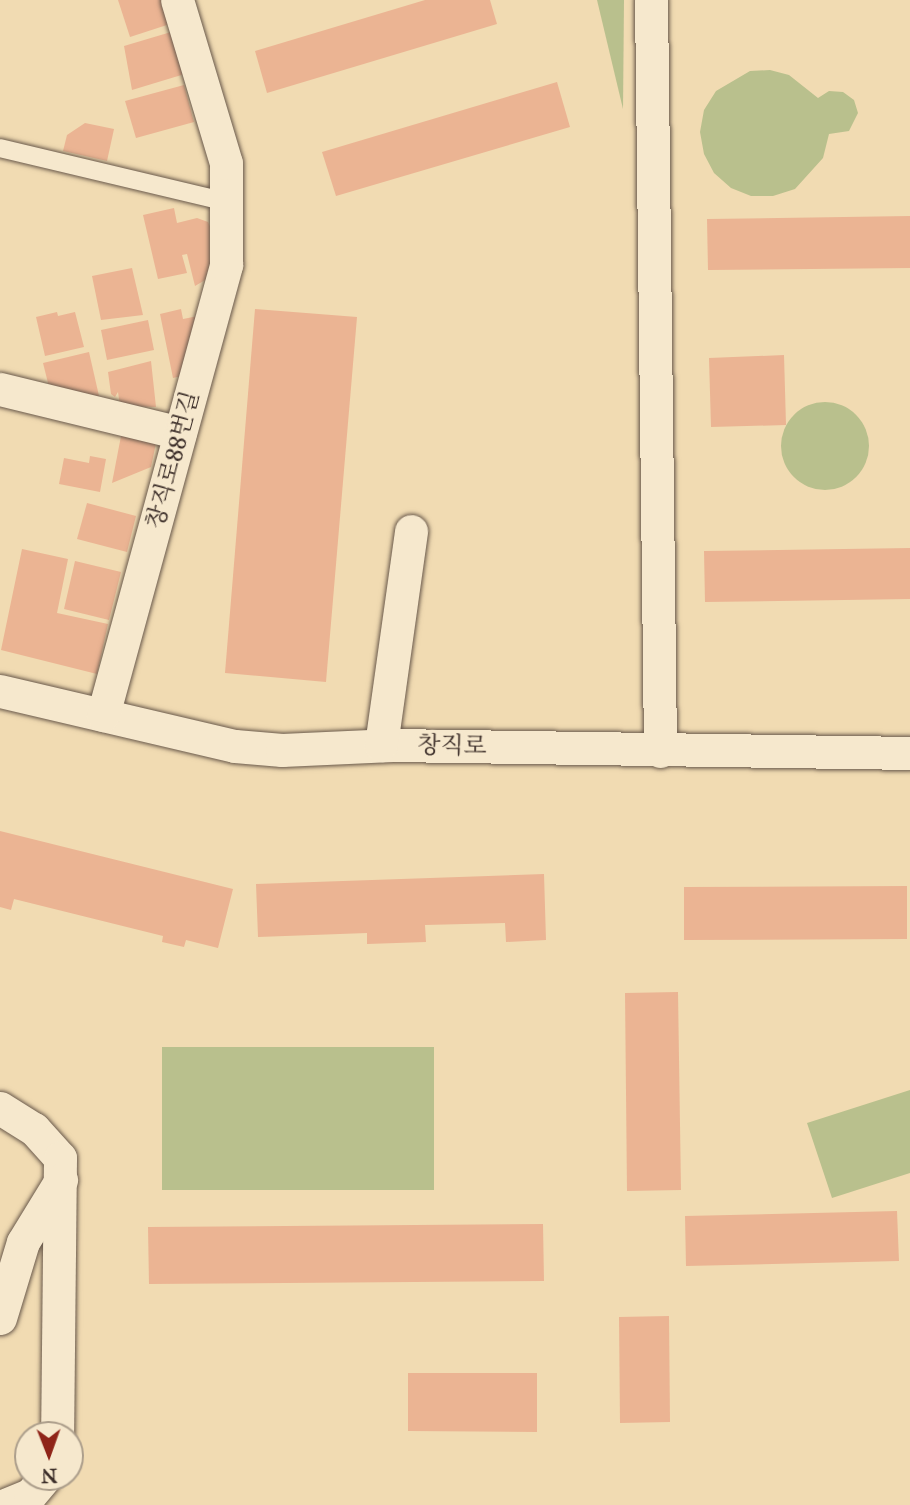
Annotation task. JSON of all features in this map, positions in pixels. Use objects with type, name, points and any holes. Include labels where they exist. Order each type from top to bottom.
[{"type":"street","name":"창직로88번길","points":[[103,715],[226,265],[226,163],[177,0]]},
{"type":"street","points":[[651,0],[660,751]]},
{"type":"street","points":[[0,390],[180,433]]},
{"type":"street","points":[[381,746],[411,531]]},
{"type":"street","name":"창직로","points":[[0,691],[235,746],[282,750],[381,746],[910,753]]},
{"type":"street","points":[[0,1108],[49,1144],[60,1158],[63,1178],[57,1421]]},
{"type":"street","points":[[0,1318],[23,1242],[63,1178]]},
{"type":"lane","points":[[0,148],[226,202]]},
{"type":"green space","points":[[597,0],[624,0],[623,109]]},
{"type":"green space","points":[[770,70],[789,75],[818,98],[829,91],[843,92],[854,100],[858,113],[849,131],[829,134],[823,158],[795,189],[773,196],[751,196],[731,188],[714,173],[704,154],[700,132],[704,110],[716,91],[750,71]]},
{"type":"green space","points":[[825,402],[842,406],[856,415],[865,429],[869,446],[865,463],[856,477],[842,486],[825,490],[808,486],[794,477],[785,463],[781,446],[785,429],[794,415],[808,406]]},
{"type":"green space","points":[[162,1047],[434,1047],[434,1190],[162,1190]]},
{"type":"green space","points":[[910,1090],[910,1173],[832,1198],[807,1123]]},
{"type":"building","points":[[118,0],[162,0],[170,24],[130,37]]},
{"type":"building","points":[[425,0],[490,0],[497,24],[267,93],[255,51]]},
{"type":"building","points":[[171,32],[188,73],[132,90],[124,46]]},
{"type":"building","points":[[557,82],[570,127],[336,196],[322,152]]},
{"type":"building","points":[[184,85],[194,122],[136,138],[125,101]]},
{"type":"building","points":[[85,123],[114,129],[107,161],[63,151],[67,135]]},
{"type":"building","points":[[174,208],[177,223],[197,218],[208,222],[215,237],[212,276],[195,286],[187,254],[182,255],[187,273],[158,279],[143,215]]},
{"type":"building","points":[[910,216],[910,268],[708,270],[707,219]]},
{"type":"building","points":[[132,268],[143,315],[101,320],[92,276]]},
{"type":"building","points":[[181,309],[183,319],[198,316],[186,375],[173,378],[160,314]]},
{"type":"building","points":[[255,309],[357,317],[326,682],[225,673]]},
{"type":"building","points":[[57,312],[58,316],[75,312],[84,347],[45,356],[36,317]]},
{"type":"building","points":[[148,320],[154,350],[107,360],[101,330]]},
{"type":"building","points":[[89,352],[99,396],[78,400],[50,391],[43,363]]},
{"type":"building","points":[[784,355],[786,425],[711,427],[709,358]]},
{"type":"building","points":[[151,361],[156,407],[120,406],[118,392],[115,397],[111,394],[108,372]]},
{"type":"building","points":[[121,436],[156,443],[151,467],[112,483]]},
{"type":"building","points":[[90,456],[106,459],[100,492],[59,484],[64,458],[89,463]]},
{"type":"building","points":[[87,503],[136,516],[127,552],[77,539]]},
{"type":"building","points":[[910,548],[910,599],[705,602],[704,551]]},
{"type":"building","points":[[22,549],[68,559],[57,613],[108,624],[97,674],[1,650]]},
{"type":"building","points":[[75,561],[121,572],[109,620],[64,609]]},
{"type":"building","points":[[0,831],[233,889],[218,948],[186,940],[184,947],[162,942],[163,936],[14,899],[11,910],[0,907]]},
{"type":"building","points":[[544,874],[546,940],[506,942],[505,923],[425,925],[426,942],[367,944],[367,933],[258,937],[256,884]]},
{"type":"building","points":[[907,886],[907,939],[684,940],[684,887]]},
{"type":"building","points":[[678,992],[681,1190],[627,1191],[625,993]]},
{"type":"building","points":[[897,1211],[899,1261],[686,1266],[685,1216]]},
{"type":"building","points":[[543,1224],[544,1281],[149,1284],[148,1227]]},
{"type":"building","points":[[669,1316],[670,1422],[620,1423],[619,1317]]},
{"type":"building","points":[[408,1373],[537,1373],[537,1432],[408,1431]]}]
